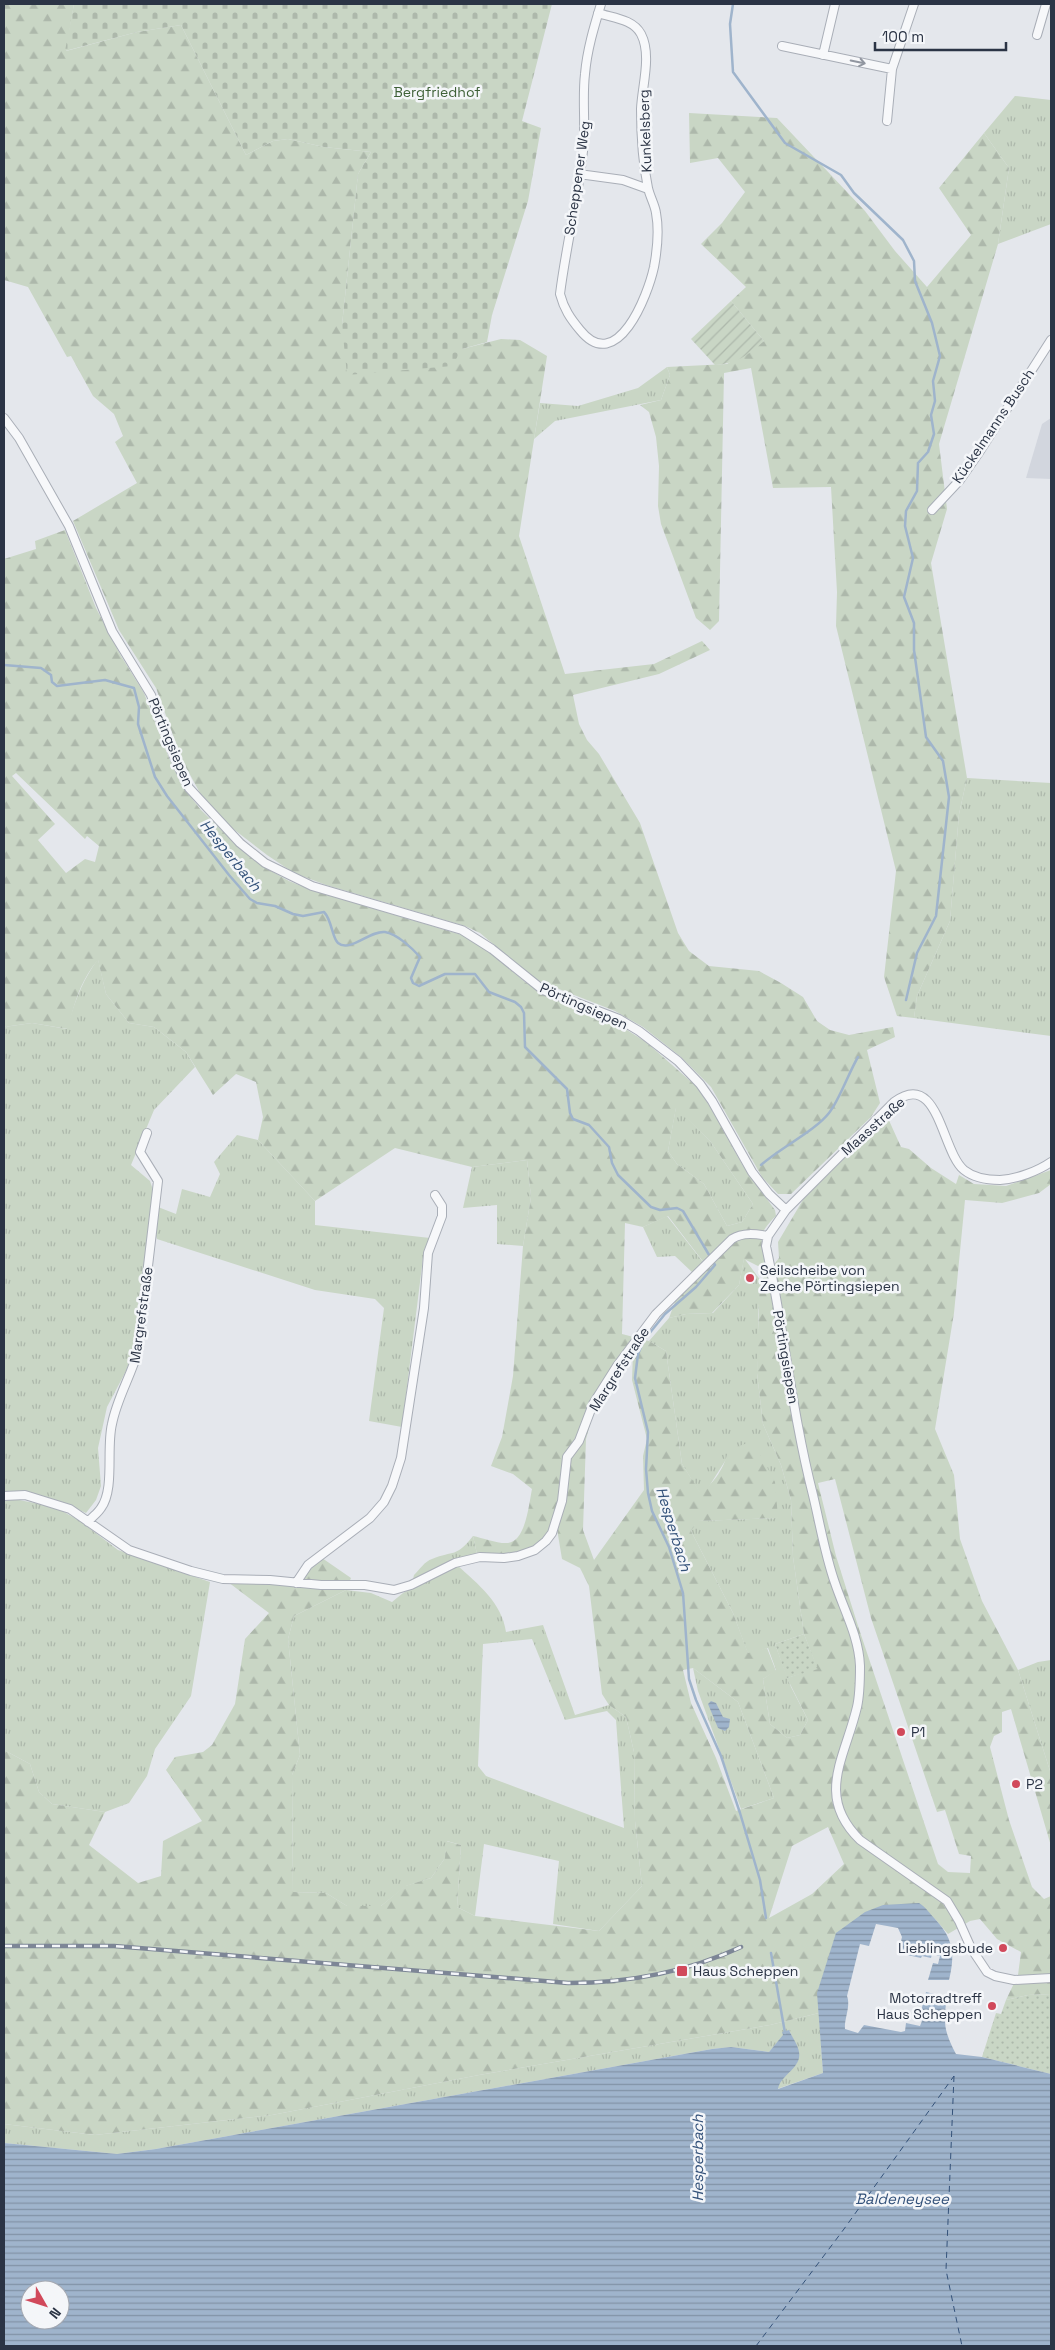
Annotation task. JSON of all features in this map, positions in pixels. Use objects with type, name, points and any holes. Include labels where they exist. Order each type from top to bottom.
[{"type":"street","name":"Scheppener Weg","points":[[560,294],[580,174],[586,121],[584,77],[601,4]]},
{"type":"street","points":[[823,54],[835,4]]},
{"type":"street","points":[[887,122],[892,69],[914,4]]},
{"type":"street","points":[[1037,34],[1046,4]]},
{"type":"street","name":"Kunkelsberg","points":[[560,294],[565,311],[585,336],[594,341],[605,343],[617,338],[628,329],[642,305],[654,266],[656,214],[648,189],[641,113],[642,86],[647,58],[645,44],[636,26],[598,13]]},
{"type":"street","points":[[782,46],[892,69]]},
{"type":"street","name":"Kunkelsberg","points":[[580,174],[623,180],[648,189]]},
{"type":"street","name":"Kückelmanns Busch","points":[[932,510],[960,480],[1051,340]]},
{"type":"street","name":"Pörtingsiepen","points":[[4,418],[19,438],[68,526],[112,631],[151,695],[177,764],[189,788],[226,829],[265,863],[291,877],[312,886],[462,930],[492,949],[530,982],[543,990],[619,1020],[639,1031],[678,1061],[700,1084],[712,1101],[752,1172],[769,1194],[786,1210]]},
{"type":"street","name":"Maasstraße","points":[[786,1210],[894,1102],[909,1094],[920,1095],[934,1109],[956,1160],[963,1170],[975,1177],[990,1180],[1008,1179],[1044,1168],[1051,1162]]},
{"type":"street","name":"Margrefstraße","points":[[88,1522],[102,1507],[107,1494],[108,1448],[112,1424],[120,1397],[133,1371],[138,1351],[158,1181],[140,1152],[147,1133]]},
{"type":"street","points":[[296,1583],[308,1565],[370,1518],[384,1502],[392,1486],[401,1458],[424,1308],[428,1253],[442,1216],[442,1206],[435,1194]]},
{"type":"street","points":[[768,1236],[786,1210]]},
{"type":"street","name":"Margrefstraße","points":[[4,1496],[25,1495],[70,1509],[129,1550],[224,1580],[270,1580],[296,1583],[365,1585],[394,1590],[411,1585],[456,1563],[480,1557],[504,1558],[518,1556],[535,1550],[546,1541],[558,1520],[566,1462],[570,1452],[579,1441],[593,1404],[651,1320],[735,1236],[752,1234],[768,1236]]},
{"type":"street","name":"Pörtingsiepen","points":[[768,1236],[766,1246],[805,1463],[834,1582],[854,1635],[860,1663],[857,1707],[838,1766],[835,1787],[837,1806],[848,1830],[884,1858],[942,1896],[952,1908],[970,1947],[987,1972],[995,1976],[1014,1980],[1051,1978]]},
{"type":"shaded area","points":[[1051,418],[1051,479],[1026,478],[1042,424]]},
{"type":"green space","points":[[4,4],[74,4],[66,51],[137,32],[181,25],[246,155],[273,141],[288,139],[324,147],[371,152],[358,174],[342,325],[462,349],[501,339],[520,340],[547,356],[519,536],[565,674],[654,664],[702,641],[710,650],[659,674],[573,695],[579,724],[587,740],[599,754],[640,823],[678,933],[689,951],[709,966],[759,971],[803,997],[817,1021],[830,1030],[849,1035],[893,1027],[895,1037],[867,1050],[880,1103],[871,1117],[791,1194],[778,1194],[762,1177],[711,1087],[681,1057],[643,1027],[615,1011],[536,980],[480,933],[465,926],[326,885],[294,873],[232,828],[200,793],[182,760],[156,688],[119,630],[73,521],[137,483],[115,442],[123,436],[114,414],[93,396],[71,356],[67,357],[28,287],[4,280]]},
{"type":"green space","name":"Bergfriedhof","points":[[74,4],[552,4],[522,121],[541,128],[528,201],[492,315],[487,342],[462,349],[452,366],[347,375],[342,325],[358,174],[371,152],[324,147],[288,139],[273,141],[246,155],[181,25],[137,32],[65,51]]},
{"type":"green space","points":[[1015,96],[1051,100],[1051,224],[998,244],[1009,168],[984,133]]},
{"type":"green space","points":[[689,113],[777,118],[865,211],[895,251],[927,287],[971,235],[939,188],[984,133],[1009,168],[998,244],[939,444],[947,509],[931,563],[967,778],[959,814],[950,921],[917,996],[914,1018],[897,1016],[884,977],[896,871],[836,626],[837,592],[831,487],[773,488],[751,368],[724,373],[719,621],[710,630],[696,618],[661,524],[658,506],[659,466],[656,437],[649,412],[640,405],[661,400],[670,375],[667,367],[727,364],[764,341],[731,301],[746,287],[701,244],[722,223],[745,192],[718,158],[690,163]]},
{"type":"green space","points":[[731,301],[764,341],[753,351],[741,358],[729,363],[715,365],[691,339]]},
{"type":"green space","points":[[667,367],[670,375],[661,400],[555,421],[534,439],[540,403],[578,406],[638,388]]},
{"type":"green space","points":[[65,530],[96,608],[121,656],[144,693],[169,758],[183,787],[201,810],[262,866],[289,881],[311,890],[462,935],[486,949],[525,982],[540,992],[619,1025],[646,1042],[696,1086],[711,1108],[743,1166],[775,1210],[776,1216],[766,1228],[762,1237],[765,1264],[758,1266],[744,1259],[739,1285],[712,1313],[686,1314],[669,1318],[676,1299],[708,1268],[668,1216],[643,1227],[625,1223],[622,1334],[649,1341],[666,1351],[682,1464],[700,1492],[710,1485],[718,1474],[725,1462],[728,1450],[753,1441],[775,1482],[778,1518],[698,1521],[691,1531],[733,1613],[748,1653],[767,1648],[776,1671],[763,1679],[770,1724],[787,1738],[800,1735],[808,1720],[787,1678],[817,1668],[804,1634],[793,1557],[791,1500],[781,1465],[763,1424],[757,1373],[761,1281],[779,1258],[778,1242],[804,1198],[887,1116],[901,1147],[909,1149],[931,1168],[956,1184],[959,1175],[974,1184],[1006,1186],[1051,1170],[1051,1184],[1039,1193],[1002,1203],[965,1200],[954,1313],[935,1429],[954,1475],[960,1539],[982,1601],[1018,1670],[1051,1774],[1051,1846],[1011,1709],[1002,1712],[1002,1732],[994,1736],[990,1747],[1009,1820],[1032,1887],[1044,1899],[1051,1896],[1051,1994],[1028,1995],[1006,2000],[1018,1975],[1021,1952],[997,1939],[980,1919],[970,1921],[948,1934],[935,1919],[883,1905],[818,1993],[819,2013],[770,2025],[479,2075],[272,2115],[95,2135],[4,2124],[4,1750],[30,1764],[39,1792],[52,1804],[105,1812],[89,1845],[138,1883],[161,1876],[163,1841],[202,1821],[166,1770],[175,1757],[203,1752],[212,1745],[235,1704],[245,1639],[269,1613],[228,1582],[271,1583],[300,1588],[307,1572],[322,1558],[351,1578],[346,1590],[294,1616],[288,1639],[300,1755],[292,1775],[293,1892],[326,1893],[347,1906],[381,1906],[405,1886],[431,1878],[445,1858],[446,1841],[461,1845],[457,1907],[475,1916],[599,1931],[642,1886],[635,1821],[634,1752],[626,1717],[609,1705],[602,1694],[589,1586],[580,1568],[562,1559],[557,1529],[552,1527],[535,1545],[527,1550],[501,1555],[477,1554],[473,1536],[500,1543],[514,1541],[523,1529],[532,1489],[513,1474],[491,1466],[502,1437],[513,1376],[523,1246],[531,1197],[527,1160],[472,1167],[395,1148],[315,1201],[258,1140],[263,1117],[256,1082],[236,1074],[213,1095],[186,1052],[154,1027],[129,1023],[106,994],[98,960],[83,984],[68,1029],[32,1023],[4,1027],[4,559],[36,549],[35,541]],"holes":[[[16,773],[85,839],[87,836],[99,846],[95,862],[85,859],[66,873],[38,840],[55,824],[12,776]],[[676,1108],[710,1141],[753,1204],[742,1222],[727,1226],[704,1184],[677,1164],[668,1151]],[[633,1352],[632,1380],[647,1439],[643,1456],[644,1490],[594,1560],[583,1530],[586,1439],[596,1403]],[[835,1479],[871,1618],[937,1812],[945,1810],[959,1854],[971,1856],[970,1873],[948,1872],[938,1864],[836,1556],[818,1483]],[[693,1668],[738,1702],[774,1798],[736,1811],[716,1758],[691,1703],[683,1670]],[[828,1827],[844,1864],[812,1894],[769,1918],[792,1846]]]},
{"type":"green space","points":[[967,778],[1051,783],[1051,1036],[914,1018],[917,996],[950,921],[959,814]]},
{"type":"green space","points":[[98,959],[106,994],[129,1023],[154,1027],[186,1052],[195,1067],[154,1110],[131,1165],[150,1181],[154,1193],[135,1347],[126,1371],[107,1407],[98,1448],[101,1486],[96,1500],[86,1513],[46,1498],[4,1492],[4,1027],[32,1023],[67,1029],[79,992]]},
{"type":"green space","points":[[676,1107],[710,1141],[753,1204],[742,1222],[727,1226],[704,1184],[677,1164],[668,1151]]},
{"type":"green space","points":[[237,1135],[258,1140],[315,1201],[315,1225],[430,1238],[424,1250],[402,1427],[369,1421],[384,1308],[375,1299],[315,1290],[157,1239],[155,1233],[158,1207],[176,1214],[182,1189],[210,1197],[220,1174],[214,1162]]},
{"type":"green space","points":[[527,1160],[531,1197],[523,1246],[497,1244],[497,1205],[463,1208],[472,1167]]},
{"type":"green space","points":[[667,1216],[703,1262],[693,1273],[675,1256],[657,1257],[643,1227]]},
{"type":"green space","points":[[744,1258],[761,1281],[758,1315],[759,1346],[757,1373],[763,1424],[781,1465],[791,1500],[793,1557],[804,1634],[775,1644],[791,1687],[808,1720],[800,1735],[787,1738],[770,1724],[763,1679],[776,1670],[768,1648],[748,1654],[733,1613],[691,1531],[697,1521],[778,1518],[727,1458],[708,1488],[700,1493],[682,1464],[666,1351],[649,1341],[669,1318],[686,1314],[713,1313],[739,1285]]},
{"type":"green space","points":[[14,1499],[55,1507],[80,1521],[118,1550],[210,1582],[191,1696],[155,1749],[147,1776],[129,1803],[105,1812],[52,1804],[39,1792],[30,1764],[4,1750],[4,1501]]},
{"type":"green space","points":[[473,1536],[477,1554],[451,1562],[413,1579],[414,1575],[429,1560],[458,1551]]},
{"type":"green space","points":[[457,1565],[481,1587],[494,1603],[500,1612],[506,1632],[543,1625],[575,1715],[609,1705],[626,1717],[634,1752],[635,1821],[642,1886],[599,1931],[553,1924],[559,1861],[484,1844],[475,1916],[457,1907],[461,1845],[447,1841],[445,1858],[431,1878],[406,1886],[381,1906],[347,1906],[326,1893],[293,1892],[292,1775],[300,1755],[288,1639],[294,1616],[346,1590],[371,1593],[392,1602],[403,1593]],"holes":[[[532,1639],[565,1720],[607,1711],[616,1720],[624,1828],[486,1776],[478,1766],[483,1644]]]},
{"type":"green space","points":[[804,1634],[818,1669],[787,1678],[775,1644]]},
{"type":"green space","points":[[1051,1660],[1051,1774],[1018,1670],[1038,1662]]},
{"type":"green space","points":[[693,1668],[738,1702],[774,1798],[741,1809],[698,1691]]},
{"type":"green space","points":[[1051,1994],[1051,2074],[982,2057],[996,2013],[1001,2014],[1006,2000],[1028,1995]]},
{"type":"green space","points":[[819,2013],[823,2073],[777,2089],[782,2079],[798,2060],[795,2044],[789,2030],[769,2052],[731,2047],[712,2049],[156,2149],[117,2154],[4,2143],[4,2124],[95,2135],[272,2115],[479,2075],[770,2025]]},
{"type":"water","points":[[711,1701],[716,1703],[723,1717],[730,1719],[729,1727],[725,1731],[718,1728],[708,1704]]},
{"type":"water","name":"Baldeneysee","points":[[919,1903],[924,1906],[946,1933],[951,1948],[952,1963],[949,1980],[928,1980],[933,1963],[938,1964],[940,1956],[932,1954],[931,1958],[922,1956],[921,1958],[898,1953],[902,1937],[898,1928],[876,1924],[869,1946],[860,1944],[847,1996],[845,2029],[858,2033],[864,2025],[901,2032],[905,2031],[906,2023],[920,2026],[925,2013],[921,2011],[926,1992],[947,1997],[946,2027],[956,2054],[982,2057],[1051,2074],[1051,2346],[4,2346],[4,2143],[117,2154],[156,2149],[712,2049],[731,2047],[769,2052],[783,2035],[782,2032],[789,2030],[799,2052],[799,2058],[778,2089],[823,2073],[817,1993],[836,1933],[865,1912],[883,1905]]},
{"type":"waterway","points":[[733,4],[730,24],[733,72],[785,143],[841,175],[854,193],[903,240],[914,261],[915,281],[932,323],[940,356],[933,381],[935,401],[931,415],[934,434],[928,452],[918,463],[917,491],[906,511],[905,526],[913,558],[904,597],[914,623],[914,650],[926,737],[943,761],[949,797],[936,916],[917,953],[906,1000]]},
{"type":"waterway","name":"Hesperbach","points":[[4,665],[41,668],[51,675],[52,682],[57,686],[105,680],[134,688],[139,707],[138,724],[155,777],[167,796],[250,899],[257,903],[275,906],[303,916],[324,912],[327,915],[336,941],[343,945],[354,943],[379,932],[394,935],[420,957],[411,978],[413,983],[419,986],[445,974],[475,974],[489,992],[515,1002],[524,1013],[525,1047],[567,1089],[570,1113],[573,1119],[589,1125],[609,1147],[612,1163],[618,1175],[651,1207],[660,1210],[677,1208],[683,1211],[715,1265],[696,1287],[665,1314],[644,1340],[638,1354],[635,1378],[648,1432],[646,1469],[648,1493],[652,1511],[669,1547],[683,1593],[689,1679],[696,1700],[721,1756],[740,1813],[760,1880],[766,1918]]},
{"type":"waterway","points":[[761,1165],[823,1120],[836,1101],[858,1057]]},
{"type":"waterway","name":"Hesperbach","points":[[771,1953],[785,2033]]},
{"type":"ferry route","points":[[954,2076],[946,2270],[962,2346]]},
{"type":"ferry route","points":[[756,2346],[844,2229],[954,2076]]},
{"type":"railway","points":[[4,1946],[114,1946],[568,1983],[612,1981],[656,1974],[699,1963],[741,1947]]},
{"type":"place","name":"Seilscheibe von Zeche Pörtingsiepen","points":[[750,1278]]},
{"type":"place","name":"P1","points":[[901,1732]]},
{"type":"place","name":"P2","points":[[1016,1784]]},
{"type":"place","name":"Lieblingsbude","points":[[1003,1948]]},
{"type":"place","name":"Haus Scheppen","points":[[682,1971]]},
{"type":"place","name":"Motorradtreff Haus Scheppen","points":[[992,2006]]}]
